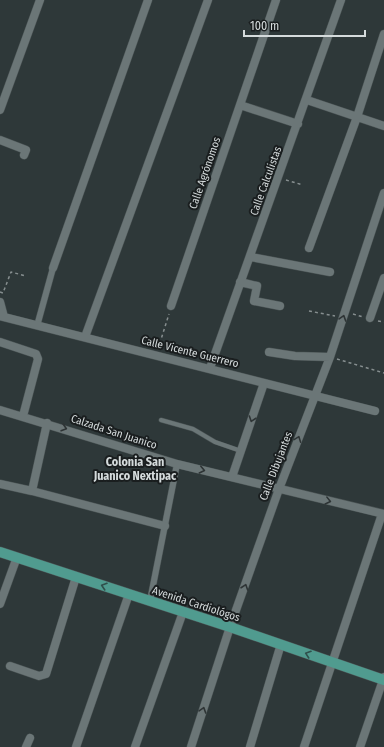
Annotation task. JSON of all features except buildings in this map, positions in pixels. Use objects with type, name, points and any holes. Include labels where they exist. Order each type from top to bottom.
[{"type":"main road","name":"Avenida Cardiológos","points":[[0,552],[384,679]]},
{"type":"street","points":[[0,110],[40,0]]},
{"type":"street","points":[[37,326],[53,268],[148,0]]},
{"type":"street","points":[[85,337],[208,0]]},
{"type":"street","name":"Calle Agrónomos","points":[[171,306],[276,0]]},
{"type":"street","name":"Calle Calculistas","points":[[210,368],[307,100],[341,0]]},
{"type":"street","points":[[309,248],[357,116],[384,34]]},
{"type":"street","points":[[307,100],[384,126]]},
{"type":"street","points":[[240,105],[298,124]]},
{"type":"street","points":[[0,140],[26,150],[24,155]]},
{"type":"street","name":"Calle Dibujantes","points":[[191,747],[230,627],[279,489],[330,357],[383,197]]},
{"type":"street","points":[[250,257],[330,272]]},
{"type":"street","points":[[370,318],[384,278]]},
{"type":"street","points":[[240,282],[257,286],[254,301],[280,306]]},
{"type":"street","points":[[0,302],[2,316]]},
{"type":"street","name":"Calle Vicente Guerrero","points":[[2,316],[37,326],[157,354],[375,411]]},
{"type":"street","points":[[0,342],[36,354],[38,360],[24,416]]},
{"type":"street","points":[[269,352],[295,356],[330,357]]},
{"type":"street","points":[[232,477],[264,382]]},
{"type":"street","name":"Calzada San Juanico","points":[[0,410],[47,423],[177,464],[383,514]]},
{"type":"street","points":[[32,491],[47,423]]},
{"type":"street","points":[[150,601],[177,464]]},
{"type":"street","points":[[0,484],[165,526]]},
{"type":"street","points":[[304,747],[383,514]]},
{"type":"street","points":[[0,604],[17,557]]},
{"type":"street","points":[[10,666],[39,676],[46,674],[76,577]]},
{"type":"street","points":[[76,747],[129,594]]},
{"type":"street","points":[[135,747],[183,612]]},
{"type":"street","points":[[250,747],[281,644]]},
{"type":"street","points":[[360,747],[384,679]]},
{"type":"street","points":[[26,747],[30,738]]},
{"type":"lane","points":[[161,420],[193,429],[215,442],[241,451]]},
{"type":"path","points":[[278,179],[304,184]]},
{"type":"path","points":[[0,292],[3,293],[11,272],[26,276]]},
{"type":"path","points":[[157,354],[171,306]]},
{"type":"path","points":[[309,311],[334,316]]},
{"type":"path","points":[[330,357],[384,373]]},
{"type":"district","name":"Colonia San Juanico Nextipac","points":[[135,469]]}]
